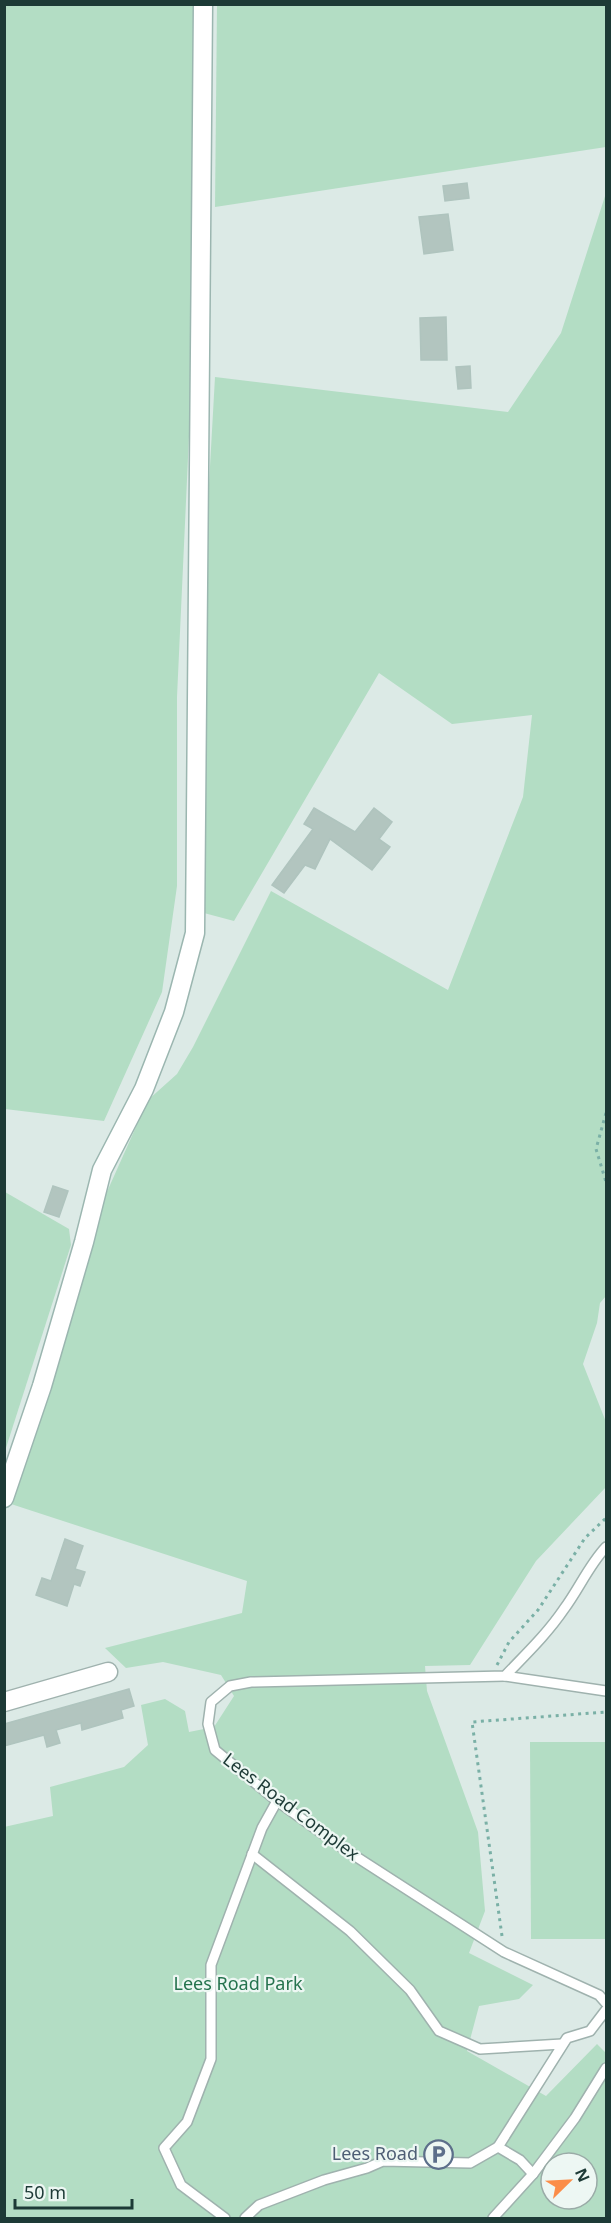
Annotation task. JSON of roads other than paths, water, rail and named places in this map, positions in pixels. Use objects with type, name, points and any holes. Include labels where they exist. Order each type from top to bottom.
[{"type":"street","points":[[4,1498],[42,1386],[84,1242],[102,1170],[144,1089],[174,1012],[195,933],[203,4]]},
{"type":"street","points":[[4,1702],[108,1672]]},
{"type":"lane","points":[[500,1676],[544,1636],[566,1607],[596,1558],[606,1547]]},
{"type":"lane","name":"Lees Road Complex","points":[[606,1691],[500,1676],[251,1682],[230,1686],[211,1702],[207,1724],[215,1750],[277,1801],[338,1845],[504,1952],[599,1995],[606,2003]]},
{"type":"lane","points":[[225,2218],[181,2185],[164,2148],[187,2122],[211,2059],[211,1965],[262,1828],[277,1801]]},
{"type":"lane","points":[[252,1854],[350,1931],[410,1990],[439,2031],[480,2049],[562,2044]]},
{"type":"lane","points":[[245,2218],[259,2205],[324,2180],[383,2161],[470,2163],[498,2147],[562,2044],[567,2038],[590,2031],[606,2010]]},
{"type":"lane","points":[[493,2218],[533,2174],[575,2118],[606,2068]]},
{"type":"lane","points":[[498,2147],[520,2160],[533,2174]]},
{"type":"place","name":"Lees Road","points":[[439,2154]]},
{"type":"park label","name":"Lees Road Park","points":[[238,1984]]}]
